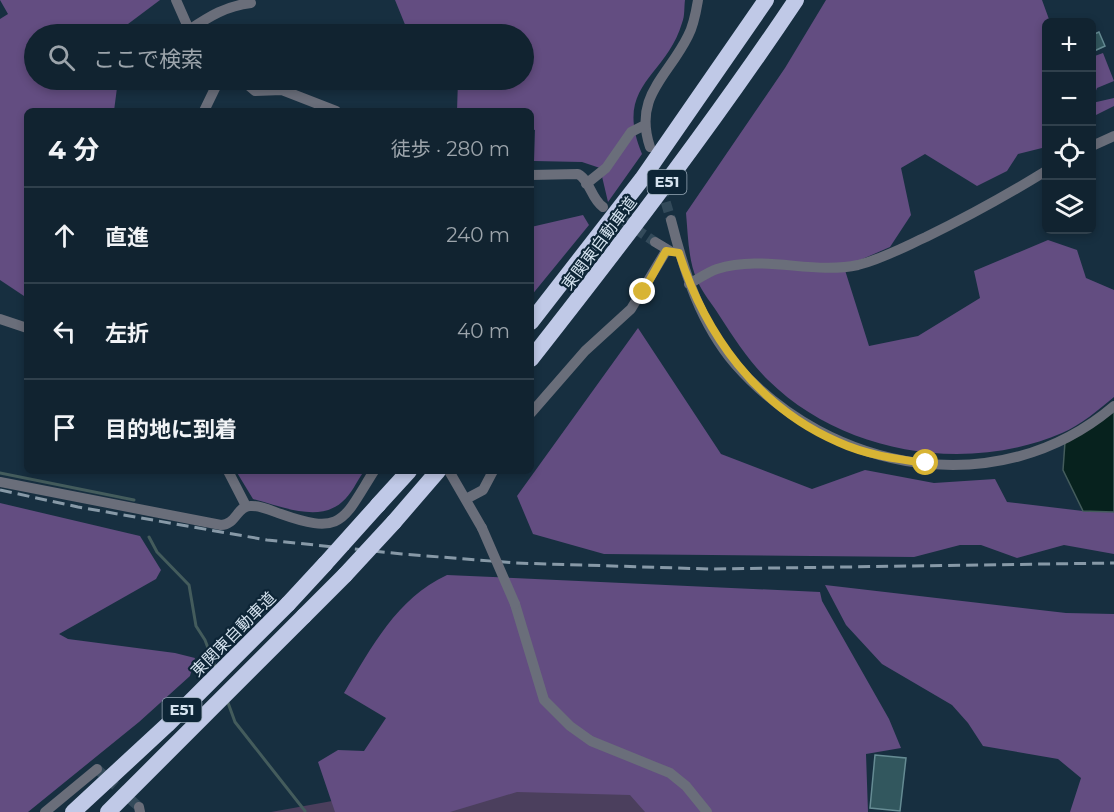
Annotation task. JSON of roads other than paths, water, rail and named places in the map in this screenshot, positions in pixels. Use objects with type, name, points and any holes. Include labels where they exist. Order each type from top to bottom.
[{"type":"highway","name":"東関東自動車道","points":[[534,318],[642,179],[765,0]]},
{"type":"highway","name":"東関東自動車道","points":[[534,355],[602,271],[728,101],[796,0]]},
{"type":"highway","name":"東関東自動車道","points":[[73,812],[167,725],[288,604],[406,474]]},
{"type":"highway","name":"E51","points":[[108,812],[345,575],[435,474]]},
{"type":"street","points":[[176,0],[186,24]]},
{"type":"street","points":[[650,147],[645,125],[648,99],[688,36],[698,0]]},
{"type":"street","points":[[200,24],[212,14],[232,5],[251,3]]},
{"type":"street","points":[[205,108],[214,90]]},
{"type":"street","points":[[254,90],[282,90],[328,108]]},
{"type":"street","points":[[586,184],[606,168],[631,132],[645,125]]},
{"type":"street","points":[[1096,144],[1114,136]]},
{"type":"street","points":[[534,175],[578,174],[583,176],[596,202],[603,207]]},
{"type":"street","points":[[689,284],[716,269],[738,264],[773,264],[822,269],[857,265],[885,256],[983,209],[1042,174]]},
{"type":"street","points":[[671,220],[689,284],[716,337],[735,364],[792,417],[837,442],[870,453],[949,465],[996,462],[1054,445],[1114,406]]},
{"type":"street","points":[[655,242],[666,251],[679,253]]},
{"type":"street","points":[[534,410],[585,351],[631,309],[666,251]]},
{"type":"street","points":[[0,319],[24,327]]},
{"type":"street","points":[[230,474],[246,506]]},
{"type":"street","points":[[246,506],[265,509],[314,525],[332,524],[345,516],[372,474]]},
{"type":"street","points":[[451,474],[482,528],[515,604],[544,700],[570,726],[591,741],[670,773],[686,786],[707,812]]},
{"type":"street","points":[[464,496],[483,490],[491,474]]},
{"type":"street","points":[[0,482],[221,525],[232,522],[246,506]]},
{"type":"street","points":[[45,812],[97,770]]},
{"type":"waterway","points":[[0,473],[134,500]]},
{"type":"waterway","points":[[149,537],[157,552],[189,585],[196,626],[205,640],[216,669]]},
{"type":"waterway","points":[[227,700],[235,722],[305,811]]},
{"type":"tunnel","points":[[653,159],[671,220]]},
{"type":"tunnel","points":[[611,212],[655,242]]},
{"type":"tunnel","points":[[97,769],[139,807]]},
{"type":"railway","points":[[0,490],[78,507],[267,540],[516,563],[709,569],[1114,563]]}]
